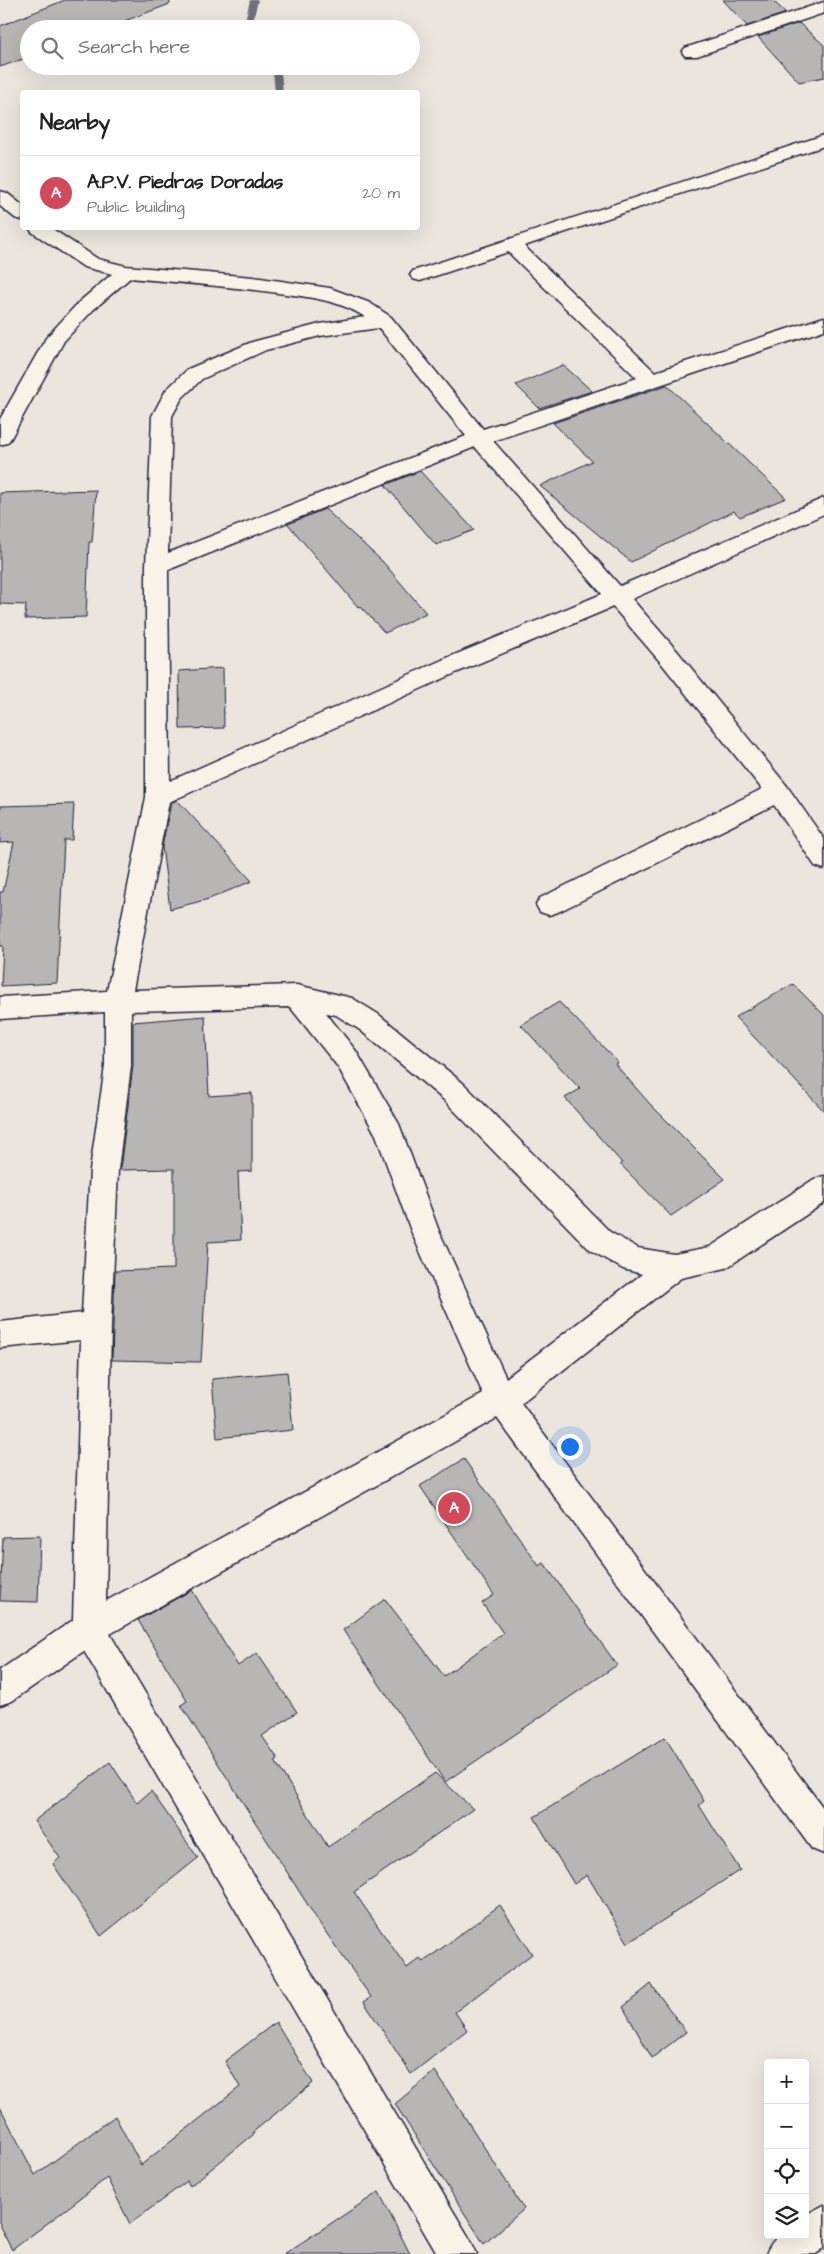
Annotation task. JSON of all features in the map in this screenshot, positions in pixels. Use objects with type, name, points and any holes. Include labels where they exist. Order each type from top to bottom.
[{"type":"street","points":[[691,52],[824,7]]},
{"type":"street","points":[[420,275],[824,140]]},
{"type":"street","points":[[0,197],[20,212]]},
{"type":"street","points":[[42,230],[91,263],[126,272],[253,282],[330,294],[363,307],[384,321],[480,438],[618,596],[778,792],[824,859]]},
{"type":"street","points":[[512,245],[652,381]]},
{"type":"street","points":[[0,438],[56,338],[86,306],[126,272]]},
{"type":"street","points":[[384,321],[320,330],[259,346],[195,374],[173,395],[162,416],[157,566],[158,797],[118,1002],[118,1066],[104,1170],[96,1325],[89,1628],[458,2254]]},
{"type":"street","points":[[157,566],[480,438],[824,323]]},
{"type":"street","points":[[158,797],[450,666],[618,596],[824,505]]},
{"type":"street","points":[[549,905],[778,792]]},
{"type":"street","points":[[297,996],[347,1059],[389,1132],[425,1231],[501,1400],[824,1837]]},
{"type":"street","points":[[0,1008],[297,996],[343,1006],[369,1022],[454,1092],[600,1241],[633,1260],[674,1267],[716,1259],[824,1188]]},
{"type":"street","points":[[0,1689],[89,1628],[501,1400],[674,1267]]},
{"type":"street","points":[[0,1336],[96,1325]]},
{"type":"street","points":[[785,2254],[824,2224]]},
{"type":"building","points":[[65,0],[169,0],[170,4],[127,20],[20,20],[20,60],[0,67],[0,26]]},
{"type":"building","points":[[723,0],[772,0],[786,13],[747,26]]},
{"type":"building","points":[[799,23],[824,45],[824,77],[799,82],[758,37]]},
{"type":"building","points":[[563,365],[592,391],[539,408],[516,385]]},
{"type":"building","points":[[667,385],[786,498],[740,517],[734,511],[631,562],[540,486],[592,461],[553,423]]},
{"type":"building","points":[[420,471],[474,530],[436,545],[385,485]]},
{"type":"building","points":[[96,490],[92,542],[89,542],[86,617],[25,619],[26,605],[0,604],[0,493]]},
{"type":"building","points":[[325,509],[383,562],[426,613],[385,633],[360,606],[358,607],[288,524]]},
{"type":"building","points":[[223,668],[224,728],[180,729],[179,671]]},
{"type":"building","points":[[177,800],[252,881],[209,899],[170,909],[162,847],[171,803]]},
{"type":"building","points":[[74,804],[72,840],[64,840],[57,983],[1,986],[3,946],[0,946],[0,892],[3,892],[14,842],[0,843],[0,806]]},
{"type":"building","points":[[793,984],[824,1015],[824,1111],[735,1017]]},
{"type":"building","points":[[559,1002],[618,1062],[615,1064],[649,1103],[725,1179],[671,1216],[620,1164],[622,1163],[565,1098],[580,1089],[521,1025]]},
{"type":"building","points":[[205,1016],[209,1096],[252,1093],[252,1171],[238,1172],[241,1240],[208,1242],[201,1362],[112,1360],[115,1271],[174,1269],[174,1169],[120,1170],[133,1066],[133,1022]]},
{"type":"building","points":[[287,1372],[293,1430],[217,1438],[212,1379]]},
{"type":"building","points":[[464,1459],[539,1566],[544,1563],[617,1665],[445,1782],[343,1630],[385,1599],[444,1676],[503,1633],[482,1603],[494,1595],[420,1486]]},
{"type":"building","points":[[40,1536],[38,1602],[0,1601],[3,1537]]},
{"type":"building","points":[[192,1590],[238,1666],[257,1653],[297,1712],[262,1736],[278,1759],[275,1761],[328,1847],[435,1773],[473,1809],[354,1892],[407,1968],[420,1958],[423,1962],[500,1905],[532,1954],[455,2012],[467,2030],[411,2074],[364,2002],[371,1997],[318,1921],[181,1705],[187,1701],[138,1620]]},
{"type":"building","points":[[665,1737],[704,1801],[699,1805],[740,1870],[628,1943],[587,1875],[574,1884],[534,1817]]},
{"type":"building","points":[[110,1762],[137,1803],[151,1791],[198,1858],[101,1936],[53,1864],[60,1858],[34,1821]]},
{"type":"building","points":[[651,1984],[686,2032],[652,2058],[623,2007]]},
{"type":"building","points":[[276,2022],[313,2083],[253,2132],[254,2134],[190,2186],[187,2181],[130,2224],[107,2178],[12,2250],[0,2227],[0,2107],[35,2175],[115,2116],[141,2165],[240,2087],[225,2061]]},
{"type":"building","points":[[435,2071],[524,2209],[484,2244],[395,2104]]},
{"type":"building","points":[[379,2192],[410,2254],[284,2254]]},
{"type":"waterway","points":[[249,20],[254,0]]},
{"type":"waterway","points":[[277,75],[279,90]]},
{"type":"place","name":"A.P.V. Piedras Doradas","points":[[454,1508]]}]
